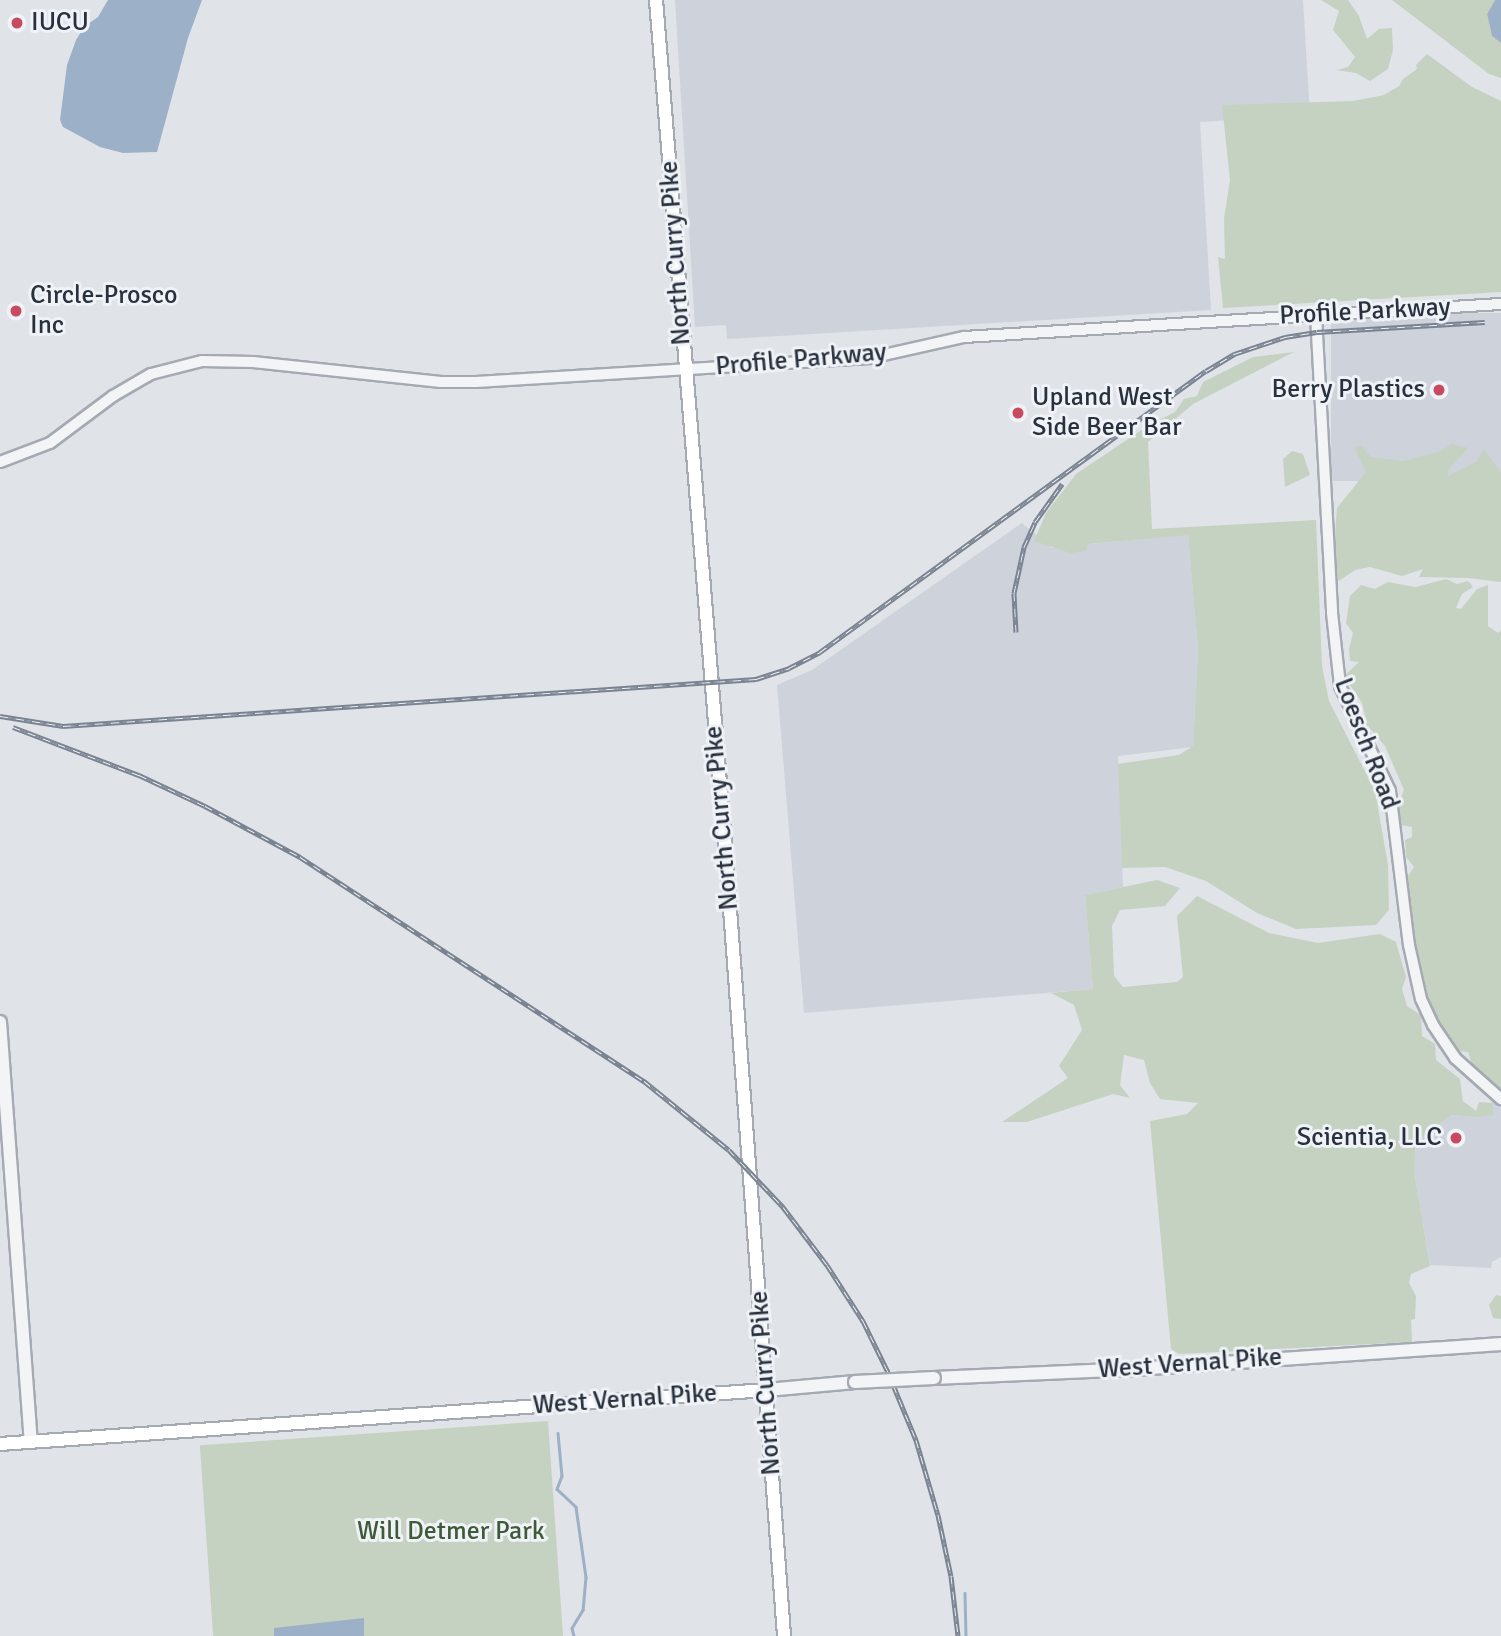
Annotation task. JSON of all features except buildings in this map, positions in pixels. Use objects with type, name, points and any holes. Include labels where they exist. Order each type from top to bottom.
[{"type":"main road","name":"North Curry Pike","points":[[656,0],[767,1390],[784,1636]]},
{"type":"main road","name":"West Vernal Pike","points":[[0,1444],[767,1390]]},
{"type":"street","name":"Profile Parkway","points":[[0,462],[50,443],[113,396],[151,374],[202,361],[253,362],[441,382],[870,358],[964,337],[1501,304]]},
{"type":"street","name":"Loesch Road","points":[[1316,315],[1332,613],[1340,686],[1390,791],[1409,945],[1421,999],[1433,1025],[1455,1058],[1501,1099]]},
{"type":"street","points":[[0,1022],[31,1442]]},
{"type":"street","name":"West Vernal Pike","points":[[767,1390],[855,1382],[1135,1369],[1501,1344]]},
{"type":"shaded area","points":[[675,0],[1303,0],[1310,115],[1200,122],[1211,310],[727,339],[726,325],[695,327]]},
{"type":"shaded area","points":[[1331,313],[1501,313],[1501,481],[1331,481]]},
{"type":"shaded area","points":[[1022,523],[1052,548],[1188,534],[1198,650],[1193,747],[1118,756],[1123,887],[1085,895],[1093,989],[804,1013],[777,685],[812,670]]},
{"type":"shaded area","points":[[1490,1087],[1501,1088],[1501,1257],[1492,1262],[1491,1268],[1430,1265],[1414,1171],[1416,1141],[1452,1115],[1476,1117],[1492,1103]]},
{"type":"green space","points":[[1321,0],[1348,0],[1359,16],[1367,39],[1379,29],[1392,28],[1393,50],[1388,69],[1370,81],[1356,73],[1337,70],[1348,67],[1355,57],[1333,30],[1339,11]]},
{"type":"green space","points":[[1392,0],[1495,0],[1487,14],[1492,36],[1501,43],[1501,78],[1489,74]]},
{"type":"green space","points":[[1427,54],[1472,87],[1501,101],[1501,292],[1223,308],[1218,257],[1225,259],[1224,218],[1230,180],[1222,105],[1353,101],[1384,95],[1399,86],[1403,79],[1417,69],[1416,65]]},
{"type":"green space","points":[[1294,352],[1193,404],[1148,442],[1152,529],[1316,520],[1322,666],[1329,701],[1375,791],[1388,865],[1389,910],[1376,925],[1296,929],[1257,913],[1206,881],[1165,867],[1122,868],[1118,764],[1179,755],[1193,746],[1198,650],[1188,535],[1088,544],[1086,551],[1070,553],[1034,541],[1046,513],[1076,474],[1149,425],[1175,412],[1184,399],[1197,396],[1203,382],[1253,357]]},
{"type":"green space","points":[[1452,444],[1468,448],[1448,470],[1448,476],[1476,462],[1484,449],[1501,473],[1501,582],[1419,577],[1423,569],[1402,576],[1370,567],[1355,570],[1339,581],[1333,564],[1337,508],[1366,472],[1354,447],[1362,446],[1371,457],[1403,461],[1438,452]]},
{"type":"green space","points":[[1292,451],[1303,454],[1310,475],[1285,487],[1283,459]]},
{"type":"green space","points":[[1446,579],[1457,584],[1468,581],[1473,587],[1462,594],[1456,608],[1461,609],[1477,589],[1488,585],[1488,626],[1498,633],[1501,630],[1501,1088],[1490,1087],[1475,1074],[1468,1052],[1457,1051],[1444,1037],[1424,996],[1400,888],[1414,867],[1406,857],[1405,840],[1412,837],[1412,827],[1401,825],[1397,808],[1404,790],[1385,746],[1367,725],[1362,703],[1344,676],[1359,662],[1350,661],[1349,650],[1353,633],[1346,623],[1350,596],[1361,585],[1375,589],[1388,582],[1416,587]]},
{"type":"green space","points":[[1157,880],[1180,888],[1165,906],[1120,910],[1112,926],[1114,976],[1123,987],[1177,982],[1183,977],[1177,916],[1197,896],[1269,933],[1318,943],[1380,934],[1396,942],[1406,977],[1402,989],[1407,1006],[1421,1015],[1422,1036],[1435,1044],[1436,1060],[1460,1079],[1463,1101],[1476,1111],[1479,1102],[1492,1103],[1493,1115],[1452,1115],[1416,1141],[1414,1171],[1430,1266],[1411,1274],[1409,1283],[1416,1296],[1415,1319],[1411,1320],[1412,1342],[1179,1354],[1171,1349],[1150,1121],[1187,1114],[1198,1103],[1160,1099],[1150,1083],[1144,1060],[1124,1055],[1120,1085],[1130,1098],[1113,1094],[1027,1122],[1002,1122],[1068,1078],[1059,1066],[1082,1030],[1074,1005],[1051,993],[1093,989],[1085,895]]},
{"type":"green space","points":[[1496,1295],[1501,1296],[1501,1319],[1493,1318],[1489,1305]]},
{"type":"green space","name":"Will Detmer Park","points":[[548,1421],[563,1636],[213,1636],[200,1445]]},
{"type":"water","points":[[108,0],[202,0],[188,38],[157,152],[123,153],[100,147],[63,127],[60,120],[67,65],[76,40],[85,26],[98,17]]},
{"type":"water","points":[[1495,0],[1501,0],[1501,43],[1492,36],[1487,14]]},
{"type":"water","points":[[364,1618],[364,1636],[274,1636],[274,1628]]},
{"type":"waterway","points":[[558,1433],[562,1476],[557,1489],[576,1507],[586,1577],[583,1610],[572,1628],[574,1636]]},
{"type":"waterway","points":[[965,1593],[966,1636]]},
{"type":"railway","points":[[0,716],[63,726],[756,679],[789,668],[820,652],[1206,371],[1234,354],[1285,337],[1317,332],[1485,322]]},
{"type":"railway","points":[[1016,632],[1014,593],[1024,547],[1035,522],[1062,484]]},
{"type":"railway","points":[[13,727],[139,775],[205,806],[300,857],[644,1081],[729,1150],[783,1207],[827,1265],[863,1321],[887,1370],[916,1440],[938,1515],[951,1576],[958,1636]]},
{"type":"place","name":"IUCU","points":[[17,23]]},
{"type":"place","name":"Circle-Prosco Inc","points":[[16,311]]},
{"type":"place","name":"Berry Plastics","points":[[1439,390]]},
{"type":"place","name":"Upland West Side Beer Bar","points":[[1018,413]]},
{"type":"place","name":"Scientia, LLC","points":[[1456,1138]]}]
